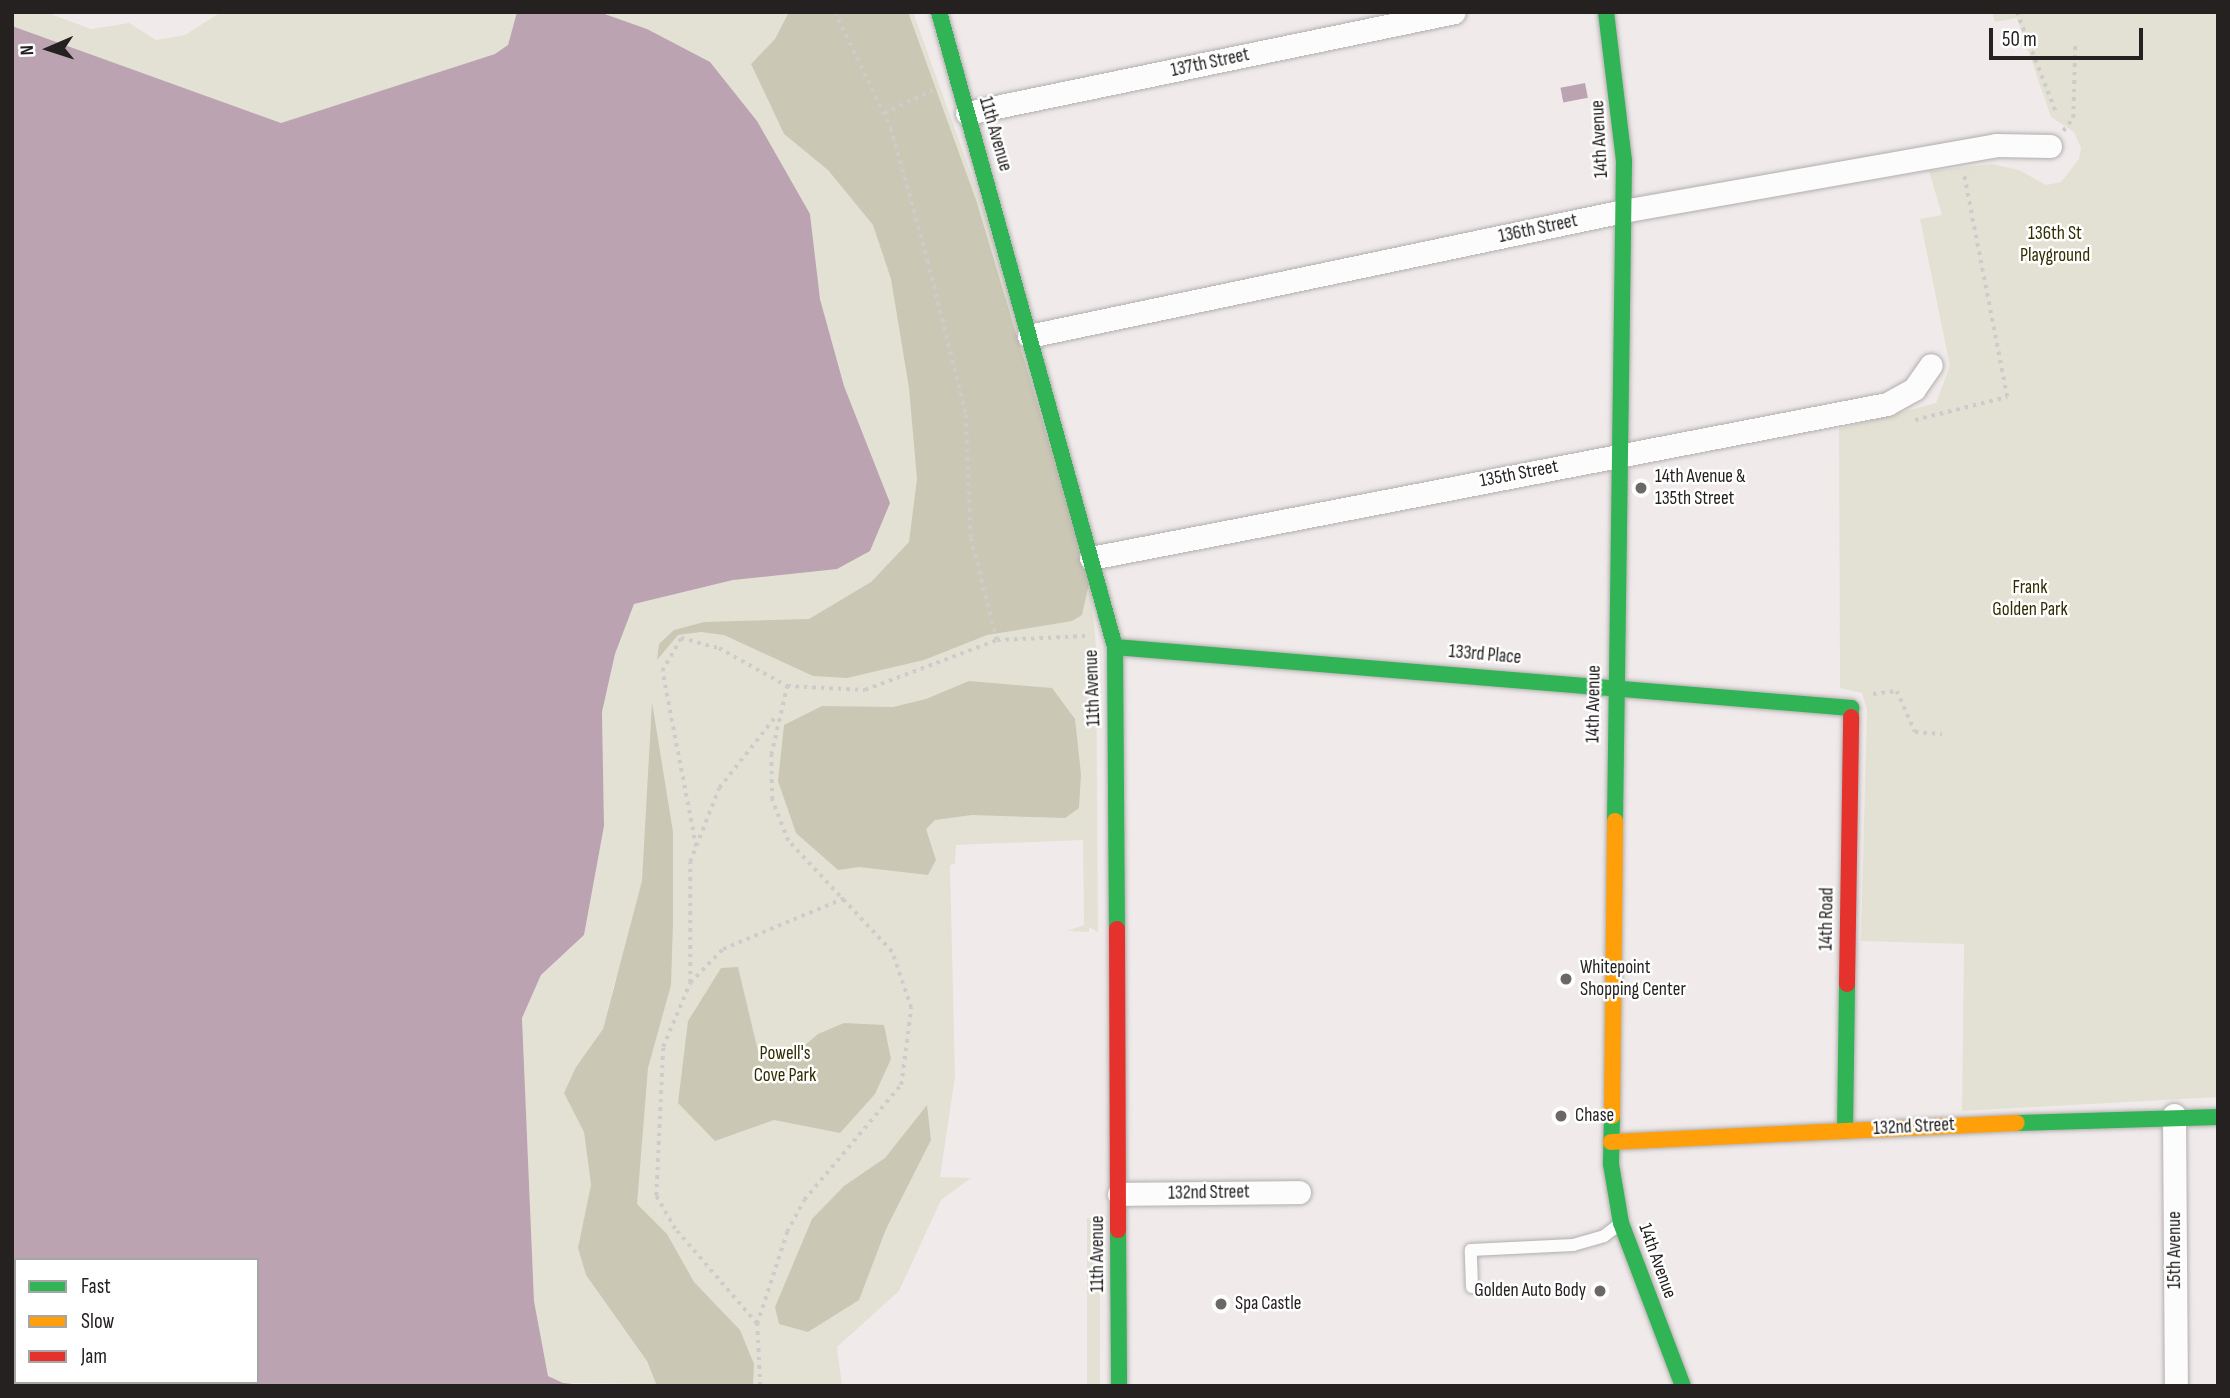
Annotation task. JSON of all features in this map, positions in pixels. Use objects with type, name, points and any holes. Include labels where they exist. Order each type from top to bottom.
[{"type":"street","name":"11th Avenue","points":[[939,12],[1113,640],[1119,1386]]},
{"type":"street","name":"137th Street","points":[[967,113],[1454,12]]},
{"type":"street","name":"14th Avenue","points":[[1606,12],[1618,83],[1623,211],[1611,1142],[1621,1223],[1683,1386]]},
{"type":"street","name":"136th Street","points":[[1029,336],[1623,211],[1996,145],[2050,146]]},
{"type":"street","name":"135th Street","points":[[1091,558],[1887,404],[1914,389],[1931,365]]},
{"type":"street","name":"133rd Place","points":[[1113,640],[1851,708]]},
{"type":"street","name":"14th Road","points":[[1845,1131],[1851,708]]},
{"type":"street","name":"132nd Street","points":[[1611,1142],[2174,1115],[2218,1117]]},
{"type":"street","name":"15th Avenue","points":[[2174,1115],[2176,1386]]},
{"type":"street","name":"132nd Street","points":[[1119,1194],[1299,1192]]},
{"type":"lane","points":[[1472,1287],[1471,1250],[1573,1245],[1604,1236],[1621,1223]]},
{"type":"path","points":[[835,12],[884,113],[966,415],[971,538],[997,640]]},
{"type":"path","points":[[2017,12],[2056,112]]},
{"type":"path","points":[[2073,118],[2075,46]]},
{"type":"path","points":[[884,113],[958,82]]},
{"type":"path","points":[[1915,420],[2007,397],[1964,175]]},
{"type":"path","points":[[696,847],[662,671],[681,638],[719,648],[787,686],[865,691],[997,640],[1113,640]]},
{"type":"path","points":[[760,1386],[757,1324],[786,1232],[804,1200],[901,1084],[911,1008],[892,952],[845,898],[788,841],[772,800],[771,755],[778,715],[787,686]]},
{"type":"path","points":[[1866,698],[1876,691],[1897,691],[1915,732],[1942,734]]},
{"type":"path","points":[[690,983],[690,862],[719,788],[778,715]]},
{"type":"path","points":[[757,1324],[676,1229],[656,1196],[663,1048],[690,983],[723,949],[845,898]]},
{"type":"green space","points":[[12,12],[45,12],[91,29],[129,23],[156,40],[185,35],[221,12],[517,12],[508,45],[495,54],[281,123],[12,26]]},
{"type":"green space","name":"Powell's Cove Park","points":[[599,12],[913,12],[986,216],[1090,579],[1096,647],[1098,932],[1089,927],[1089,932],[1067,931],[1084,925],[1083,840],[956,845],[955,864],[950,865],[955,1077],[940,1177],[971,1178],[941,1200],[899,1291],[837,1347],[842,1386],[563,1383],[548,1376],[534,1301],[522,1018],[541,975],[584,935],[604,826],[602,712],[615,654],[634,604],[733,580],[889,503],[844,386],[820,299],[810,214],[647,29]],"holes":[[[760,83],[804,150],[784,134]],[[884,569],[872,604],[846,598],[871,582]],[[616,977],[590,1178],[576,1067],[603,1029]]]},
{"type":"green space","points":[[789,12],[908,12],[976,200],[1090,579],[1082,615],[1072,621],[987,635],[924,660],[847,678],[813,676],[724,635],[701,632],[678,635],[657,660],[659,644],[674,630],[704,622],[809,619],[871,582],[909,542],[917,479],[909,388],[891,279],[873,225],[828,170],[784,134],[751,64],[775,39]]},
{"type":"green space","name":"Frank Golden Park","points":[[1992,12],[2218,12],[2218,1097],[1962,1111],[1964,944],[1861,941],[1867,710],[1862,693],[1840,688],[1839,429],[1936,403],[1950,366],[1920,219],[1942,215],[1929,171],[1992,164],[2019,170],[2046,185],[2061,182],[2079,159],[2081,148],[2074,132],[2051,117],[2017,18],[1995,22]]},
{"type":"green space","points":[[969,681],[1052,688],[1075,719],[1081,774],[1079,808],[1065,818],[972,815],[935,820],[926,829],[936,860],[928,875],[859,867],[838,870],[796,833],[778,781],[784,725],[822,706],[893,707],[926,699]]},
{"type":"green space","points":[[652,702],[673,832],[673,921],[671,985],[648,1068],[637,1204],[667,1234],[694,1282],[740,1330],[754,1364],[753,1386],[657,1386],[647,1361],[586,1275],[578,1248],[591,1185],[584,1132],[564,1093],[576,1067],[603,1029],[642,881]]},
{"type":"green space","points":[[738,967],[758,1051],[785,1062],[818,1034],[844,1023],[884,1025],[891,1059],[875,1094],[840,1133],[774,1120],[715,1141],[678,1103],[688,1021],[721,968]]},
{"type":"green space","points":[[927,1105],[931,1140],[886,1229],[859,1300],[808,1332],[779,1324],[775,1307],[812,1219],[844,1186],[885,1158]]},
{"type":"green space","points":[[1087,1218],[1100,1218],[1100,1386],[1087,1386]]},
{"type":"shaded area","points":[[517,12],[599,12],[647,29],[710,62],[757,121],[810,214],[820,299],[844,386],[890,503],[870,551],[837,569],[733,580],[634,604],[615,654],[602,712],[604,826],[584,935],[541,975],[522,1018],[534,1301],[548,1376],[563,1383],[593,1386],[12,1386],[12,26],[281,123],[495,54],[508,45]]},
{"type":"shaded area","points":[[1585,83],[1588,98],[1563,102],[1560,88]]},
{"type":"traffic: fast","points":[[939,12],[1115,647],[1117,929]]},
{"type":"traffic: fast","points":[[1606,12],[1624,161],[1615,821]]},
{"type":"traffic: fast","points":[[1115,647],[1851,708],[1851,717]]},
{"type":"traffic: fast","points":[[1845,1131],[1847,984]]},
{"type":"traffic: fast","points":[[1612,1116],[1611,1164],[1621,1223],[1683,1386]]},
{"type":"traffic: fast","points":[[2017,1123],[2218,1117]]},
{"type":"traffic: fast","points":[[1118,1230],[1119,1386]]},
{"type":"traffic: slow","points":[[1612,1116],[1615,821]]},
{"type":"traffic: slow","points":[[1611,1142],[2017,1123]]},
{"type":"traffic: jam","points":[[1847,984],[1851,717]]},
{"type":"traffic: jam","points":[[1117,929],[1118,1230]]},
{"type":"place","name":"14th Avenue & 135th Street","points":[[1641,488]]},
{"type":"place","name":"Whitepoint Shopping Center","points":[[1566,979]]},
{"type":"place","name":"Chase","points":[[1561,1116]]},
{"type":"place","name":"Golden Auto Body","points":[[1600,1291]]},
{"type":"place","name":"Spa Castle","points":[[1221,1304]]},
{"type":"park label","name":"136th St Playground","points":[[2055,245]]}]
